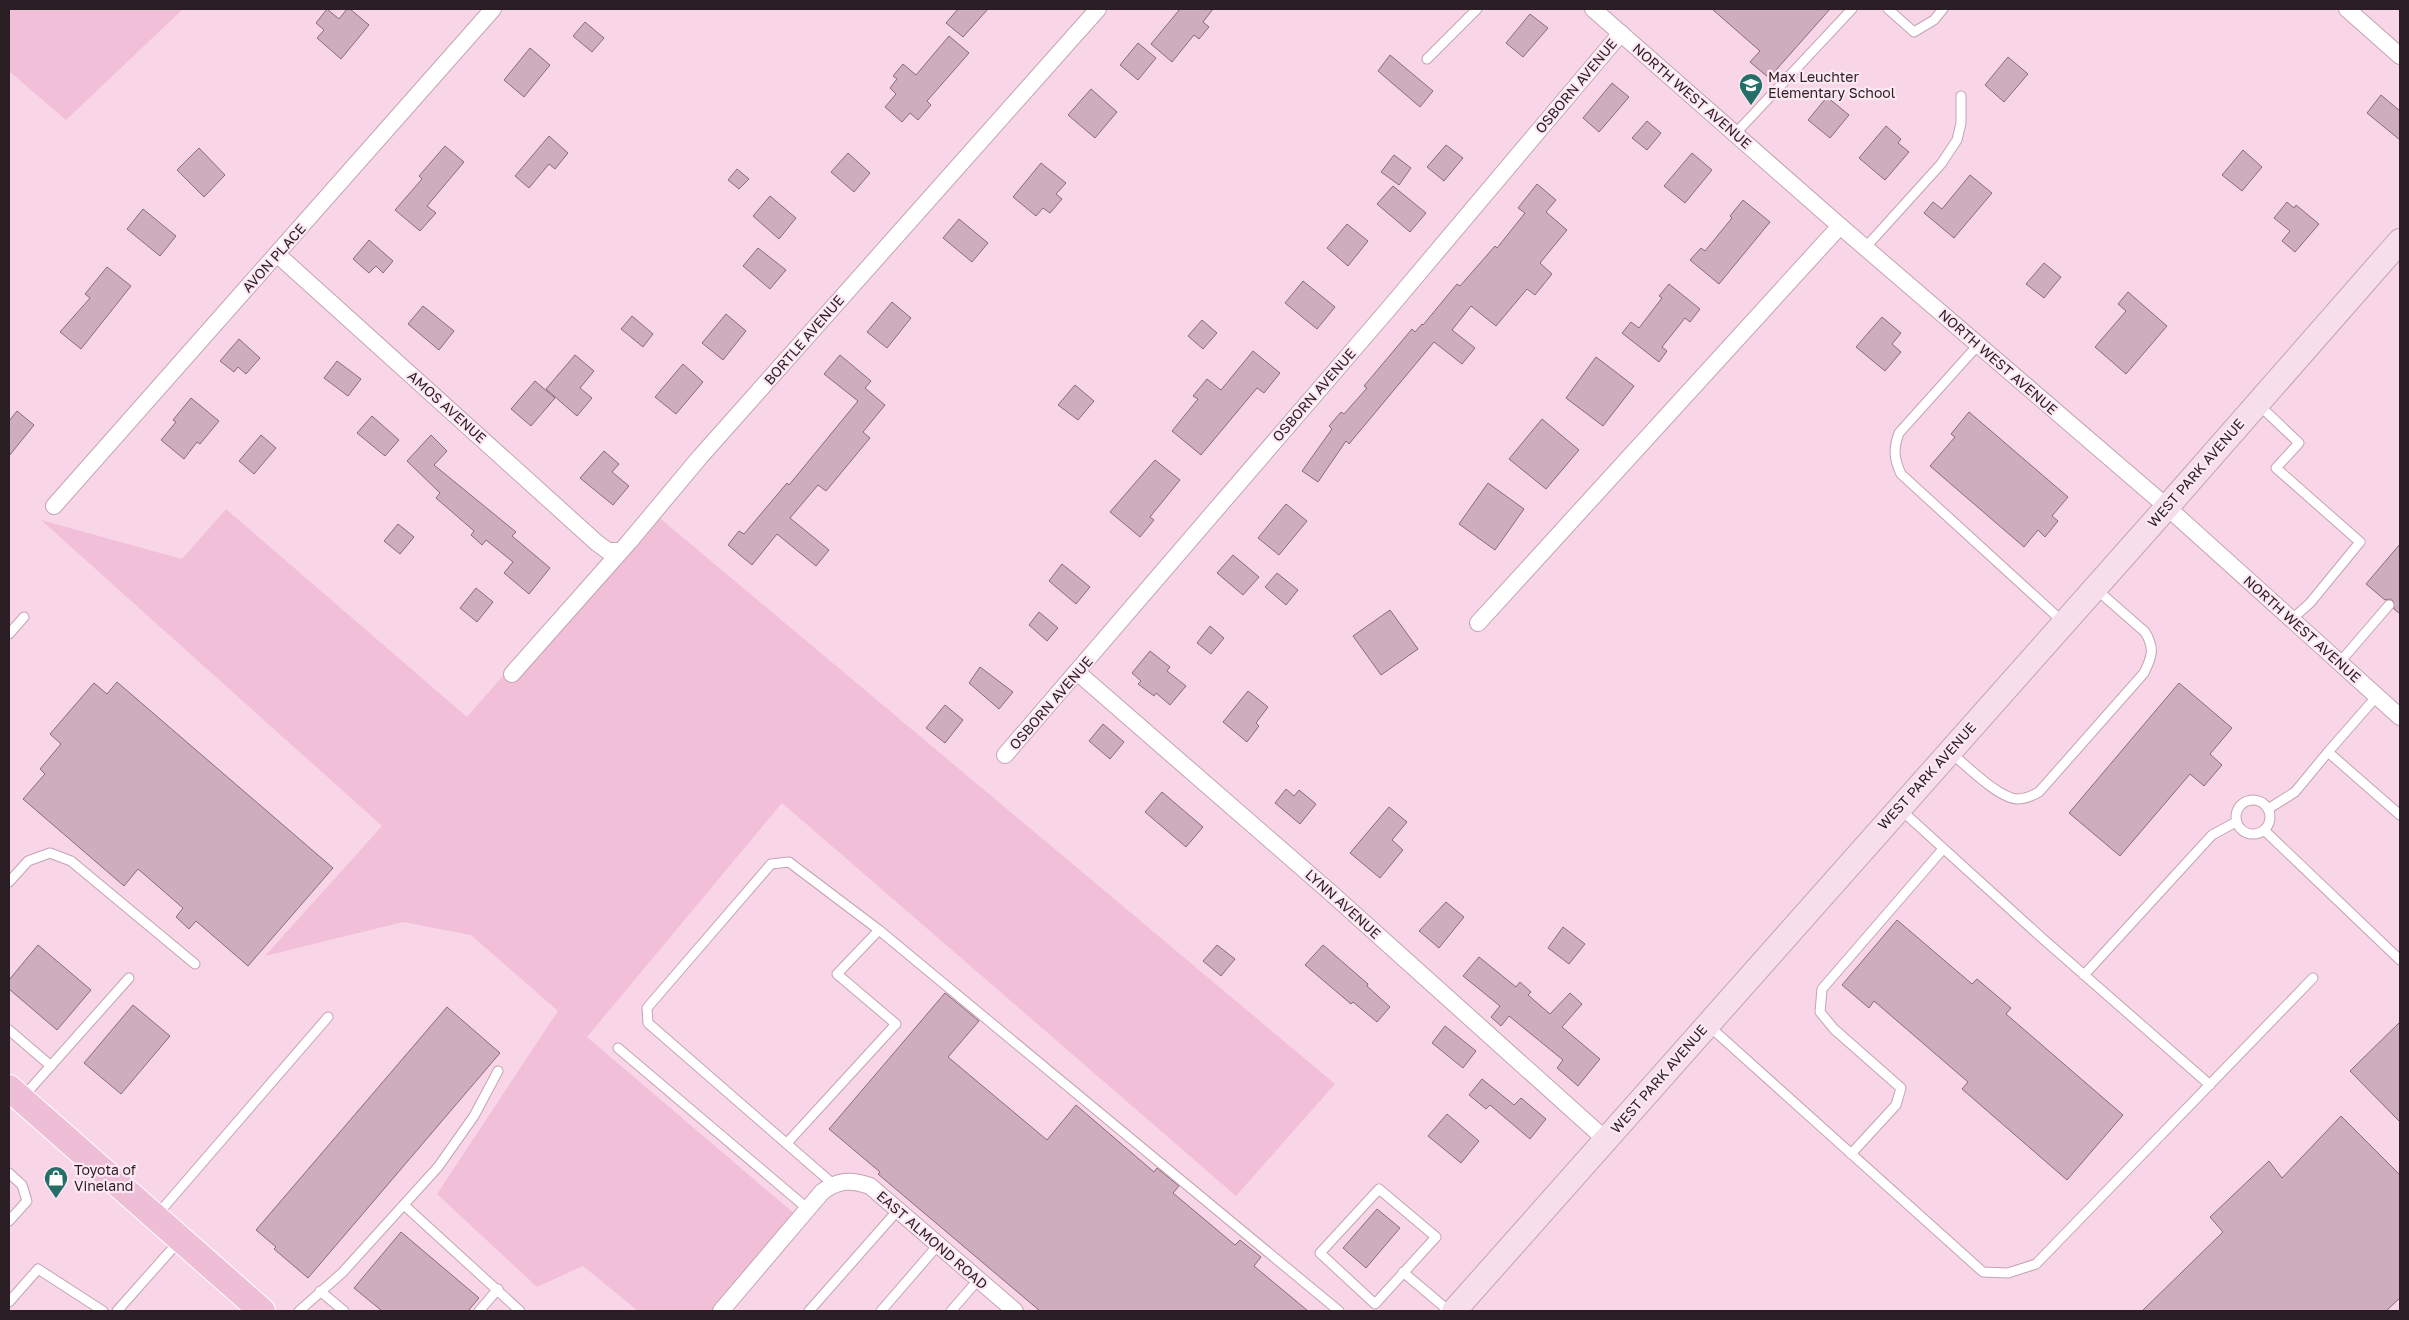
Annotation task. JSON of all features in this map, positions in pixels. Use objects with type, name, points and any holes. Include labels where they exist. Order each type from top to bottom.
[{"type":"main road","name":"WEST PARK AVENUE","points":[[1454,1311],[1898,808],[2167,507],[2400,240]]},
{"type":"main road","points":[[15,1093],[262,1311]]},
{"type":"street","name":"AVON PLACE","points":[[54,506],[278,255],[493,9]]},
{"type":"street","name":"BORTLE AVENUE","points":[[512,674],[1098,9]]},
{"type":"street","name":"NORTH WEST AVENUE","points":[[1593,9],[1865,248],[2167,507],[2400,717]]},
{"type":"street","points":[[2347,9],[2400,56]]},
{"type":"street","name":"OSBORN AVENUE","points":[[1005,756],[1621,33]]},
{"type":"street","points":[[1478,623],[1840,226]]},
{"type":"street","name":"AMOS AVENUE","points":[[278,255],[597,543],[608,551],[619,551]]},
{"type":"street","name":"LYNN AVENUE","points":[[1077,672],[1331,893],[1606,1140]]},
{"type":"street","name":"EAST ALMOND ROAD","points":[[833,1184],[847,1181],[870,1186],[1015,1311]]},
{"type":"street","points":[[722,1311],[822,1192],[833,1184]]},
{"type":"lane","points":[[1427,59],[1477,9]]},
{"type":"lane","points":[[1735,134],[1852,9]]},
{"type":"lane","points":[[1888,9],[1914,32],[1934,20],[1943,9]]},
{"type":"lane","points":[[1865,248],[1941,164],[1957,140],[1961,123],[1961,96]]},
{"type":"lane","points":[[1978,345],[1899,434],[1894,452],[1895,462],[1901,474],[2063,622]]},
{"type":"lane","points":[[2257,404],[2299,443],[2276,468],[2360,542],[2310,602],[2292,619]]},
{"type":"lane","points":[[1949,751],[2004,795],[2016,799],[2027,798],[2039,792],[2144,673],[2153,652],[2151,641],[2145,632],[2094,587]]},
{"type":"lane","points":[[2340,662],[2390,604]]},
{"type":"lane","points":[[9,634],[24,617]]},
{"type":"lane","points":[[2268,809],[2295,792],[2377,696]]},
{"type":"lane","points":[[2328,752],[2400,815]]},
{"type":"lane","points":[[2255,800],[2268,809],[2269,820],[2264,830],[2259,833],[2248,834],[2236,822],[2237,811],[2244,803],[2255,800]]},
{"type":"lane","points":[[1898,808],[2210,1085]]},
{"type":"lane","points":[[2084,975],[2212,835],[2236,822]]},
{"type":"lane","points":[[2264,830],[2400,960]]},
{"type":"lane","points":[[1852,1154],[1896,1105],[1901,1088],[1834,1029],[1820,1012],[1822,989],[1943,849]]},
{"type":"lane","points":[[9,882],[28,861],[50,853],[70,861],[195,964]]},
{"type":"lane","points":[[833,1184],[648,1023],[647,1008],[771,864],[789,862],[880,930],[1339,1311]]},
{"type":"lane","points":[[787,1143],[896,1024],[837,974],[880,930]]},
{"type":"lane","points":[[15,1093],[51,1066],[129,978]]},
{"type":"lane","points":[[1707,1024],[1983,1272],[2008,1273],[2036,1264],[2313,978]]},
{"type":"lane","points":[[155,1217],[328,1017]]},
{"type":"lane","points":[[9,1030],[51,1066]]},
{"type":"lane","points":[[618,1048],[808,1209]]},
{"type":"lane","points":[[299,1311],[342,1273],[438,1167],[474,1116],[498,1071]]},
{"type":"lane","points":[[9,1173],[22,1184],[27,1201],[9,1221]]},
{"type":"lane","points":[[1379,1189],[1436,1237],[1403,1272],[1375,1304],[1320,1254],[1379,1189]]},
{"type":"lane","points":[[404,1205],[520,1311]]},
{"type":"lane","points":[[809,1311],[898,1210]]},
{"type":"lane","points":[[118,1311],[180,1239]]},
{"type":"lane","points":[[881,1311],[938,1245]]},
{"type":"lane","points":[[9,1302],[38,1269],[103,1311]]},
{"type":"lane","points":[[1403,1272],[1449,1311]]},
{"type":"lane","points":[[951,1311],[978,1280]]},
{"type":"lane","points":[[479,1311],[498,1289]]},
{"type":"lane","points":[[320,1291],[344,1311]]},
{"type":"shaded area","points":[[9,9],[183,9],[66,120],[9,71]]},
{"type":"shaded area","points":[[226,509],[467,717],[649,509],[1335,1084],[1236,1196],[782,803],[587,1037],[802,1220],[724,1311],[638,1311],[583,1266],[537,1287],[437,1194],[558,1011],[471,935],[403,922],[265,956],[382,826],[41,520],[182,559]]},
{"type":"building","points":[[327,9],[339,19],[347,9],[350,9],[369,25],[341,59],[317,38],[324,30],[316,23]]},
{"type":"building","points":[[958,9],[988,9],[963,37],[946,23]]},
{"type":"building","points":[[1180,9],[1213,9],[1203,22],[1209,27],[1199,39],[1194,35],[1172,62],[1151,44]]},
{"type":"building","points":[[1712,9],[1830,9],[1769,78],[1750,62],[1760,51]]},
{"type":"building","points":[[1530,14],[1548,28],[1523,57],[1506,43]]},
{"type":"building","points":[[585,22],[604,38],[592,52],[573,36]]},
{"type":"building","points":[[949,36],[969,53],[927,101],[931,105],[918,120],[910,113],[902,122],[885,107],[896,94],[890,88],[897,79],[893,76],[903,64],[916,75]]},
{"type":"building","points":[[1138,43],[1156,58],[1138,80],[1120,65]]},
{"type":"building","points":[[530,48],[550,65],[524,97],[504,80]]},
{"type":"building","points":[[1390,55],[1433,91],[1420,107],[1378,71]]},
{"type":"building","points":[[2008,57],[2028,74],[2004,102],[1985,85]]},
{"type":"building","points":[[1612,83],[1629,97],[1599,132],[1583,118]]},
{"type":"building","points":[[1091,89],[1117,112],[1095,138],[1068,115]]},
{"type":"building","points":[[2381,95],[2400,111],[2400,140],[2367,113]]},
{"type":"building","points":[[1827,97],[1849,115],[1830,138],[1808,120]]},
{"type":"building","points":[[1647,121],[1661,133],[1647,150],[1632,138]]},
{"type":"building","points":[[1886,126],[1901,139],[1898,143],[1909,152],[1885,180],[1859,158]]},
{"type":"building","points":[[549,136],[568,153],[555,169],[549,164],[529,188],[515,176]]},
{"type":"building","points":[[1446,145],[1463,158],[1444,181],[1427,167]]},
{"type":"building","points":[[445,146],[464,162],[427,206],[436,213],[420,231],[395,210],[422,179],[419,176]]},
{"type":"building","points":[[199,148],[225,175],[204,197],[177,170]]},
{"type":"building","points":[[2243,150],[2262,167],[2242,191],[2222,175]]},
{"type":"building","points":[[848,153],[870,173],[854,192],[831,172]]},
{"type":"building","points":[[1692,153],[1712,170],[1685,203],[1664,186]]},
{"type":"building","points":[[1394,155],[1411,168],[1399,185],[1381,172]]},
{"type":"building","points":[[1041,163],[1066,183],[1056,194],[1062,199],[1050,213],[1043,208],[1036,216],[1013,197]]},
{"type":"building","points":[[737,169],[749,179],[739,189],[728,180]]},
{"type":"building","points":[[1970,175],[1992,193],[1954,238],[1924,213],[1933,202],[1942,209]]},
{"type":"building","points":[[1537,184],[1556,200],[1546,212],[1567,230],[1540,263],[1552,274],[1535,295],[1527,289],[1496,326],[1471,306],[1452,330],[1475,348],[1462,364],[1434,342],[1349,444],[1346,441],[1318,482],[1302,471],[1332,429],[1329,426],[1341,412],[1344,414],[1367,388],[1364,386],[1412,329],[1415,332],[1423,325],[1457,284],[1460,286],[1495,246],[1497,248],[1525,213],[1518,208]]},
{"type":"building","points":[[1393,186],[1426,213],[1410,232],[1377,204]]},
{"type":"building","points":[[770,196],[796,218],[779,239],[753,216]]},
{"type":"building","points":[[1743,200],[1770,222],[1719,284],[1690,260],[1701,248],[1705,251],[1732,218],[1730,216]]},
{"type":"building","points":[[2287,202],[2294,208],[2296,205],[2319,224],[2295,252],[2282,241],[2290,231],[2274,218]]},
{"type":"building","points":[[143,209],[176,236],[160,256],[127,229]]},
{"type":"building","points":[[959,219],[988,243],[972,262],[943,238]]},
{"type":"building","points":[[1347,224],[1368,241],[1348,266],[1327,248]]},
{"type":"building","points":[[369,240],[393,261],[383,273],[376,266],[369,273],[353,259]]},
{"type":"building","points":[[758,248],[786,270],[770,289],[743,266]]},
{"type":"building","points":[[2044,263],[2061,277],[2044,298],[2026,284]]},
{"type":"building","points":[[107,267],[131,286],[81,349],[60,332],[90,298],[85,294]]},
{"type":"building","points":[[1303,281],[1335,307],[1317,329],[1285,303]]},
{"type":"building","points":[[1669,284],[1700,309],[1690,322],[1685,318],[1662,347],[1667,351],[1659,362],[1622,333],[1631,322],[1639,328],[1662,298],[1659,296]]},
{"type":"building","points":[[2128,292],[2167,326],[2126,374],[2095,347],[2126,311],[2118,304]]},
{"type":"building","points":[[892,302],[911,318],[887,348],[867,332]]},
{"type":"building","points":[[423,306],[454,331],[439,350],[408,324]]},
{"type":"building","points":[[726,314],[746,331],[723,360],[702,343]]},
{"type":"building","points":[[632,316],[653,334],[643,347],[621,329]]},
{"type":"building","points":[[1882,317],[1901,333],[1892,344],[1901,352],[1885,371],[1856,347]]},
{"type":"building","points":[[1202,320],[1217,333],[1203,349],[1188,336]]},
{"type":"building","points":[[239,339],[260,358],[246,374],[238,367],[234,372],[220,361]]},
{"type":"building","points":[[1253,351],[1280,373],[1264,393],[1257,388],[1201,455],[1172,431],[1198,399],[1193,396],[1207,379],[1221,390]]},
{"type":"building","points":[[575,355],[594,371],[580,388],[592,398],[577,416],[546,389]]},
{"type":"building","points":[[840,355],[871,381],[865,388],[885,405],[863,432],[870,438],[826,491],[818,485],[790,518],[829,550],[816,566],[777,534],[752,565],[728,545],[739,531],[744,534],[787,483],[789,485],[858,401],[824,374]]},
{"type":"building","points":[[1596,357],[1634,386],[1603,426],[1566,398]]},
{"type":"building","points":[[337,361],[361,379],[348,396],[324,378]]},
{"type":"building","points":[[683,364],[703,382],[676,414],[655,397]]},
{"type":"building","points":[[535,381],[555,398],[531,426],[511,409]]},
{"type":"building","points":[[1075,385],[1094,401],[1078,420],[1058,405]]},
{"type":"building","points":[[191,398],[219,421],[200,444],[197,442],[184,459],[161,440],[176,422],[173,420]]},
{"type":"building","points":[[17,411],[34,425],[9,456],[9,421]]},
{"type":"building","points":[[1969,412],[2068,497],[2052,516],[2058,521],[2045,537],[2038,530],[2024,547],[1930,466],[1955,437],[1951,434]]},
{"type":"building","points":[[372,416],[399,440],[385,456],[357,433]]},
{"type":"building","points":[[1542,419],[1579,450],[1546,489],[1509,459]]},
{"type":"building","points":[[261,435],[276,448],[254,474],[239,461]]},
{"type":"building","points":[[431,435],[447,451],[434,465],[516,532],[512,536],[550,568],[529,594],[504,573],[513,562],[486,540],[482,545],[471,535],[474,531],[436,498],[440,493],[407,461]]},
{"type":"building","points":[[604,451],[619,464],[612,472],[629,486],[613,505],[580,478]]},
{"type":"building","points":[[1155,460],[1180,480],[1150,517],[1154,520],[1140,537],[1110,512]]},
{"type":"building","points":[[1488,483],[1524,509],[1495,550],[1459,524]]},
{"type":"building","points":[[1286,504],[1307,521],[1279,555],[1258,538]]},
{"type":"building","points":[[398,524],[414,537],[400,554],[384,541]]},
{"type":"building","points":[[2400,544],[2400,614],[2394,609],[2393,601],[2390,599],[2385,600],[2366,584]]},
{"type":"building","points":[[1233,555],[1259,577],[1243,595],[1217,573]]},
{"type":"building","points":[[1062,564],[1090,587],[1076,604],[1049,581]]},
{"type":"building","points":[[1277,573],[1298,590],[1286,605],[1265,587]]},
{"type":"building","points":[[476,588],[493,602],[477,622],[460,608]]},
{"type":"building","points":[[1390,610],[1418,649],[1381,675],[1353,636]]},
{"type":"building","points":[[1039,612],[1058,628],[1047,641],[1029,625]]},
{"type":"building","points":[[1210,626],[1224,638],[1211,654],[1197,643]]},
{"type":"building","points":[[1150,651],[1170,667],[1167,671],[1186,686],[1170,705],[1156,693],[1154,696],[1138,684],[1141,681],[1132,673]]},
{"type":"building","points":[[980,667],[1013,692],[999,709],[969,683]]},
{"type":"building","points":[[117,682],[333,868],[248,966],[196,921],[189,929],[176,917],[183,908],[138,869],[124,886],[23,799],[45,774],[40,769],[61,744],[50,734],[94,683],[107,694]]},
{"type":"building","points":[[2179,683],[2232,728],[2210,754],[2222,765],[2204,786],[2190,774],[2120,856],[2069,813]]},
{"type":"building","points":[[1248,691],[1268,707],[1256,723],[1259,726],[1247,742],[1223,722]]},
{"type":"building","points":[[945,705],[963,720],[945,743],[926,728]]},
{"type":"building","points":[[1103,724],[1124,742],[1110,759],[1089,741]]},
{"type":"building","points":[[1286,789],[1294,796],[1299,790],[1316,804],[1300,824],[1275,803]]},
{"type":"building","points":[[1162,792],[1203,827],[1186,847],[1145,812]]},
{"type":"building","points":[[1389,807],[1407,822],[1392,840],[1403,850],[1380,878],[1350,853]]},
{"type":"building","points":[[1446,902],[1464,917],[1439,948],[1419,931]]},
{"type":"building","points":[[1897,920],[1972,984],[1977,979],[2011,1008],[2006,1014],[2123,1115],[2067,1180],[1962,1089],[1968,1082],[1874,1001],[1869,1008],[1842,985]]},
{"type":"building","points":[[1563,927],[1585,944],[1569,964],[1548,948]]},
{"type":"building","points":[[38,945],[91,990],[57,1030],[9,989],[9,980]]},
{"type":"building","points":[[1217,945],[1235,959],[1221,976],[1203,961]]},
{"type":"building","points":[[1323,945],[1368,984],[1367,986],[1390,1007],[1377,1022],[1353,1002],[1351,1004],[1305,965]]},
{"type":"building","points":[[1479,957],[1516,987],[1520,982],[1531,992],[1528,995],[1550,1014],[1570,993],[1582,1004],[1562,1027],[1600,1059],[1578,1086],[1557,1068],[1563,1060],[1509,1016],[1501,1026],[1491,1017],[1500,1006],[1463,976]]},
{"type":"building","points":[[945,993],[979,1021],[948,1057],[1047,1140],[1076,1105],[1154,1172],[1157,1168],[1179,1186],[1173,1193],[1235,1245],[1240,1240],[1261,1257],[1254,1266],[1308,1311],[1040,1311],[878,1174],[880,1172],[829,1129]]},
{"type":"building","points":[[133,1005],[170,1036],[121,1094],[84,1063]]},
{"type":"building","points":[[447,1007],[500,1053],[308,1278],[274,1249],[276,1247],[256,1230]]},
{"type":"building","points":[[2400,1022],[2400,1122],[2350,1071]]},
{"type":"building","points":[[1445,1026],[1476,1051],[1463,1068],[1432,1043]]},
{"type":"building","points":[[1482,1079],[1514,1105],[1521,1098],[1546,1119],[1530,1139],[1490,1105],[1486,1109],[1469,1095]]},
{"type":"building","points":[[1447,1114],[1479,1141],[1461,1163],[1428,1136]]},
{"type":"building","points":[[2341,1116],[2400,1175],[2400,1298],[2386,1311],[2142,1311],[2223,1232],[2210,1217],[2269,1161],[2282,1178]]},
{"type":"building","points":[[1377,1209],[1400,1228],[1366,1268],[1343,1248]]},
{"type":"building","points":[[401,1232],[479,1298],[468,1311],[382,1311],[354,1288]]},
{"type":"place","name":"Max Leuchter Elementary School","points":[[1751,106]]},
{"type":"place","name":"Toyota of Vineland","points":[[56,1199]]}]
